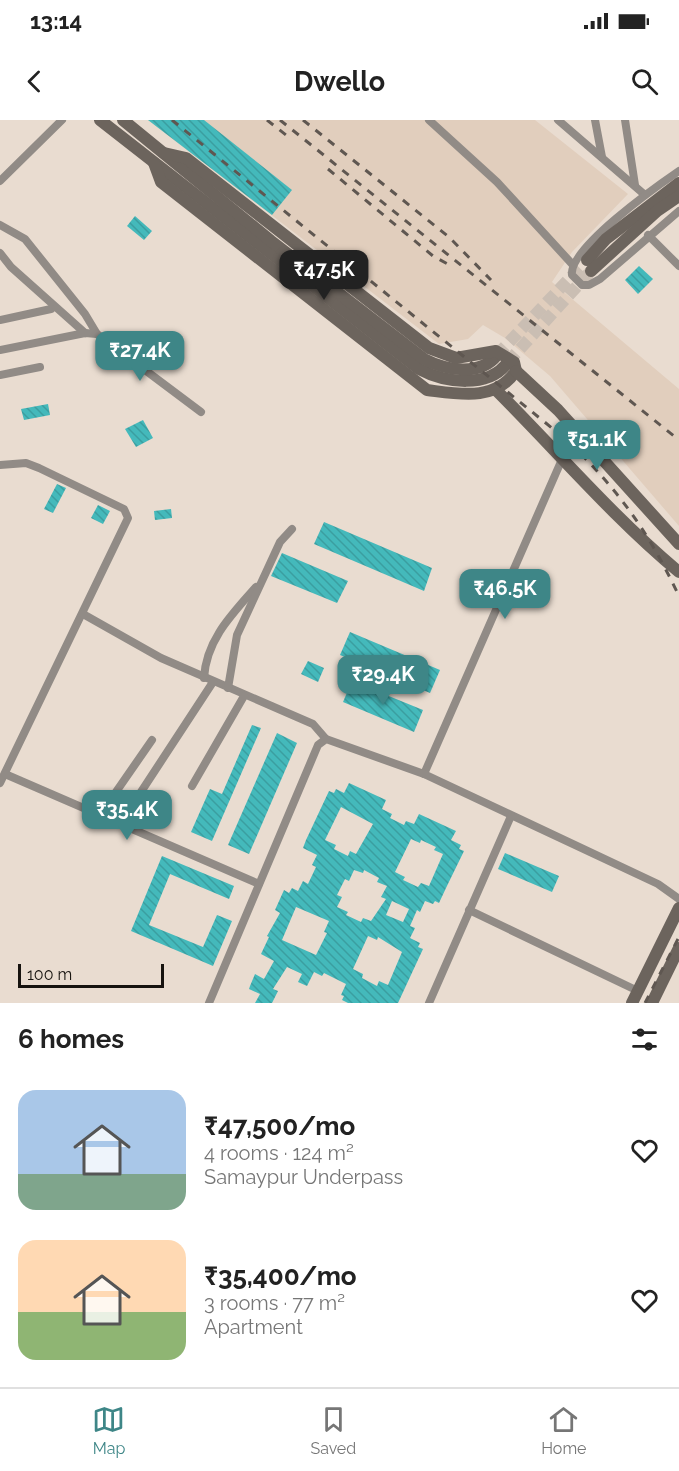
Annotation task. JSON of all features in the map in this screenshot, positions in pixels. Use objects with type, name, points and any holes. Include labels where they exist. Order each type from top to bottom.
[{"type":"street","points":[[0,181],[62,120]]},
{"type":"street","points":[[100,120],[419,369],[444,380],[462,381],[492,375],[512,367]]},
{"type":"street","points":[[123,120],[424,359],[438,366],[458,369],[488,364],[497,355]]},
{"type":"street","points":[[429,120],[497,182],[573,265]]},
{"type":"street","points":[[558,120],[645,195]]},
{"type":"street","points":[[595,120],[602,158]]},
{"type":"street","points":[[625,120],[635,185]]},
{"type":"street","points":[[154,163],[161,182],[427,390],[464,394],[496,390],[512,367],[514,362],[493,350],[456,358],[429,348],[186,158],[164,153]]},
{"type":"street","points":[[679,171],[645,195],[594,241],[573,265],[571,272],[575,280],[582,285],[589,285],[617,265],[648,235],[679,211]]},
{"type":"street","points":[[679,183],[615,232],[589,266],[679,196]]},
{"type":"street","points":[[0,225],[25,239],[85,314],[97,334],[201,412]]},
{"type":"street","points":[[648,235],[679,266]]},
{"type":"street","points":[[0,253],[11,267],[85,333]]},
{"type":"street","points":[[0,320],[51,309]]},
{"type":"street","points":[[0,350],[85,333],[97,334]]},
{"type":"street","points":[[0,375],[40,367]]},
{"type":"street","points":[[512,367],[558,410],[679,544]]},
{"type":"street","points":[[496,390],[563,457],[634,535],[679,572]]},
{"type":"street","points":[[424,774],[563,457]]},
{"type":"street","points":[[0,465],[26,463],[39,468],[124,509],[127,514],[127,523],[0,783]]},
{"type":"street","points":[[228,688],[237,635],[280,542],[292,530]]},
{"type":"street","points":[[204,678],[206,657],[225,622],[264,578]]},
{"type":"street","points":[[83,614],[161,658],[313,724],[326,739],[424,774],[658,884],[679,899]]},
{"type":"street","points":[[120,824],[213,682]]},
{"type":"street","points":[[192,786],[244,696]]},
{"type":"street","points":[[209,1003],[318,744],[326,739]]},
{"type":"street","points":[[100,815],[152,740]]},
{"type":"street","points":[[5,774],[259,884]]},
{"type":"street","points":[[429,1003],[511,816]]},
{"type":"street","points":[[632,1003],[679,908]]},
{"type":"street","points":[[469,910],[638,991]]},
{"type":"street","points":[[652,1003],[679,948]]},
{"type":"shaded area","points":[[148,120],[535,120],[628,194],[572,252],[552,282],[679,389],[679,526],[550,376],[505,338],[483,325],[468,339],[439,344]]},
{"type":"building","points":[[148,120],[204,120],[292,190],[272,215]]},
{"type":"building","points":[[135,216],[152,231],[144,240],[127,226]]},
{"type":"building","points":[[639,266],[653,279],[638,294],[625,280]]},
{"type":"building","points":[[48,404],[50,415],[24,420],[21,409]]},
{"type":"building","points":[[143,420],[153,438],[136,447],[125,429]]},
{"type":"building","points":[[57,484],[66,488],[53,513],[44,509]]},
{"type":"building","points":[[98,505],[110,511],[103,524],[91,518]]},
{"type":"building","points":[[171,509],[172,518],[155,520],[154,511]]},
{"type":"building","points":[[324,522],[432,568],[424,591],[314,544]]},
{"type":"building","points":[[282,553],[348,581],[337,603],[271,576]]},
{"type":"building","points":[[350,632],[440,670],[430,693],[340,655]]},
{"type":"building","points":[[308,661],[324,668],[318,682],[301,674]]},
{"type":"building","points":[[352,681],[423,710],[414,732],[343,702]]},
{"type":"building","points":[[252,725],[261,728],[212,841],[191,832],[210,789],[222,794]]},
{"type":"building","points":[[277,733],[297,743],[249,854],[228,845]]},
{"type":"building","points":[[349,783],[386,800],[382,809],[392,814],[390,818],[404,825],[406,821],[414,824],[419,814],[456,831],[451,840],[461,845],[459,849],[464,851],[439,903],[435,901],[433,904],[425,901],[420,912],[417,910],[410,926],[415,928],[410,938],[420,943],[418,947],[423,949],[398,1003],[348,1003],[342,1000],[344,996],[341,995],[346,984],[324,973],[322,976],[314,972],[307,986],[298,982],[302,974],[287,967],[273,989],[278,991],[272,1003],[255,1003],[260,994],[249,989],[255,974],[264,979],[274,961],[261,954],[269,937],[267,936],[280,913],[275,910],[284,890],[289,893],[292,888],[298,891],[303,881],[308,884],[316,867],[312,865],[317,855],[303,848],[306,840],[329,791],[334,793],[336,789],[344,793]],"holes":[[[341,807],[373,824],[356,854],[350,851],[348,856],[334,849],[336,845],[325,840]],[[411,839],[420,843],[421,840],[436,847],[434,850],[443,854],[429,886],[421,883],[418,887],[403,880],[405,877],[395,872]],[[354,870],[363,873],[364,870],[379,878],[377,882],[387,886],[381,897],[386,899],[371,921],[363,918],[361,922],[346,915],[348,912],[337,907],[342,897],[337,895],[345,879],[349,881]],[[392,901],[409,909],[403,922],[386,915]],[[296,907],[329,921],[324,932],[327,933],[316,955],[282,940]],[[368,936],[377,940],[378,937],[402,952],[388,985],[379,981],[377,986],[362,978],[363,974],[353,969]]]},
{"type":"building","points":[[505,853],[559,876],[552,892],[498,869]]},
{"type":"building","points":[[162,856],[234,886],[229,899],[170,874],[149,925],[203,947],[217,915],[232,921],[213,966],[131,931]]},
{"type":"tunnel","points":[[497,355],[587,260]]},
{"type":"tunnel","points":[[508,362],[591,271]]},
{"type":"railway","points":[[172,120],[568,441],[618,495],[631,513],[656,552],[679,596]]},
{"type":"railway","points":[[267,120],[286,135]]},
{"type":"railway","points":[[280,120],[679,440]]},
{"type":"railway","points":[[303,120],[449,237],[491,280]]},
{"type":"railway","points":[[328,169],[433,256],[453,267]]},
{"type":"railway","points":[[645,1003],[679,937]]}]
